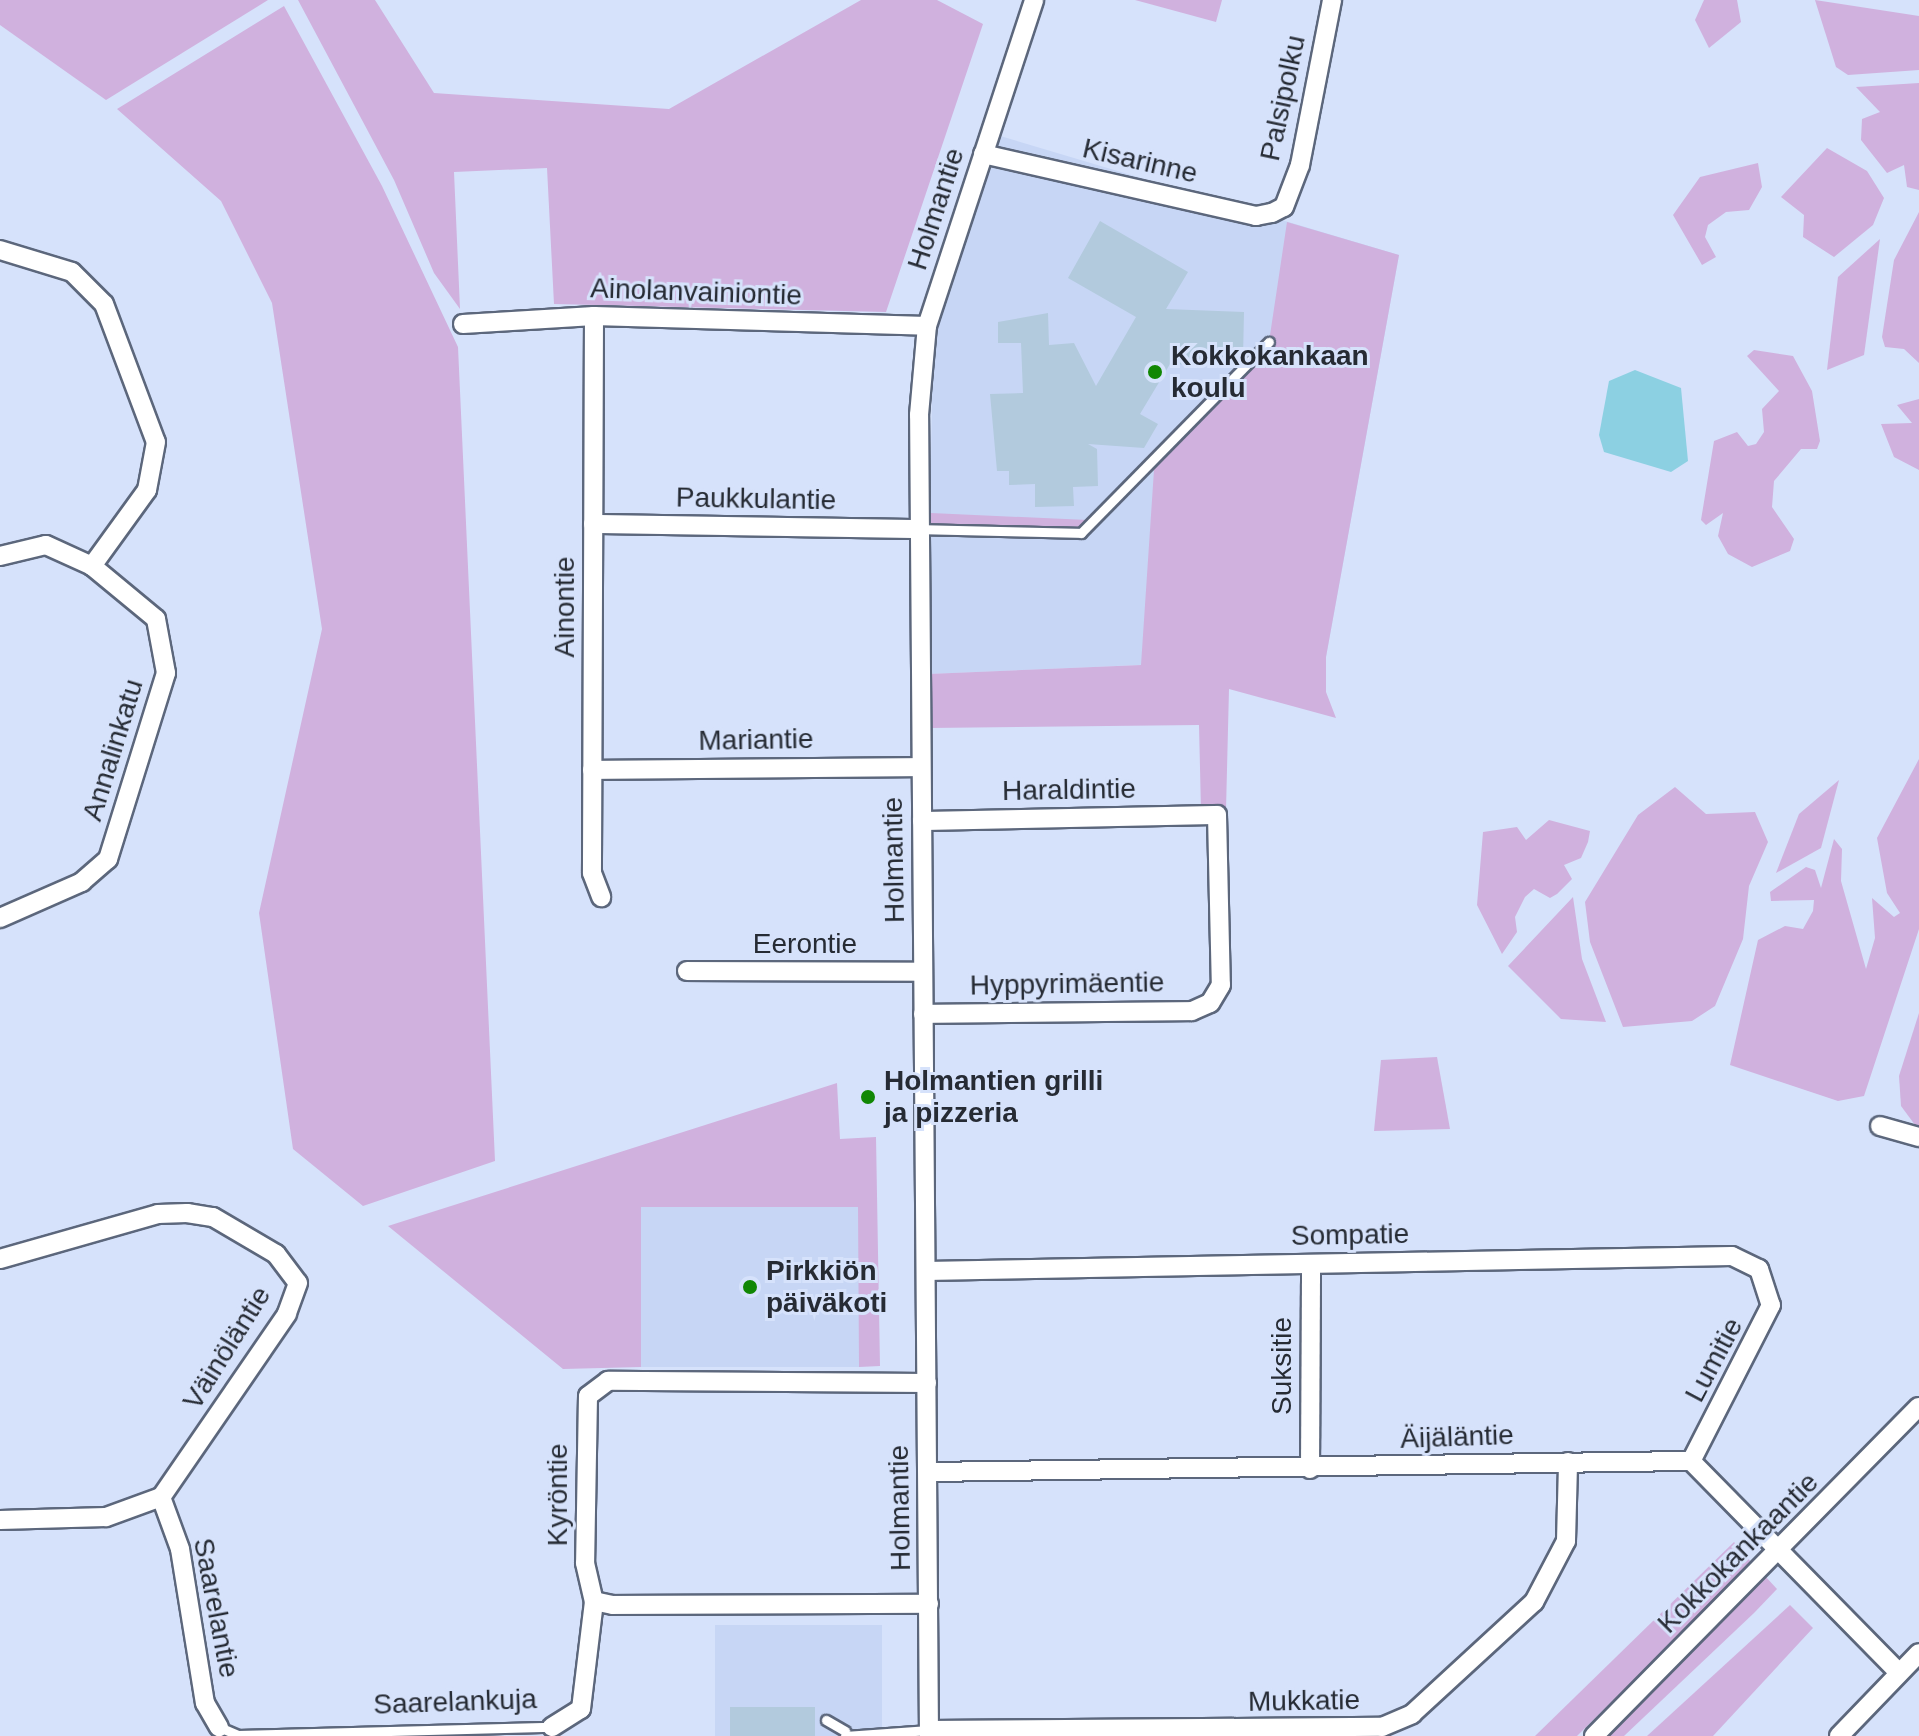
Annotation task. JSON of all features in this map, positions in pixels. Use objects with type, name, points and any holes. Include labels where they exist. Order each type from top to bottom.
[{"type":"street","name":"Holmantie","points":[[929,1733],[919,529],[927,326],[1034,0]]},
{"type":"street","name":"Palsipolku","points":[[1284,207],[1300,165],[1332,0]]},
{"type":"street","name":"Kisarinne","points":[[983,154],[1256,216],[1284,207]]},
{"type":"street","points":[[0,250],[72,272],[104,304],[156,442],[147,490],[92,566]]},
{"type":"street","name":"Ainolanvainiontie","points":[[463,324],[594,316],[927,326]]},
{"type":"street","name":"Ainontie","points":[[594,316],[592,873],[601,897]]},
{"type":"street","name":"Paukkulantie","points":[[593,524],[919,529]]},
{"type":"street","name":"Annalinkatu","points":[[0,556],[46,545],[92,566],[156,619],[166,673],[108,859],[82,882],[0,918]]},
{"type":"street","name":"Mariantie","points":[[592,770],[921,767]]},
{"type":"street","name":"Haraldintie","points":[[922,821],[1217,815],[1221,985],[1210,1003]]},
{"type":"street","name":"Eerontie","points":[[687,971],[923,972]]},
{"type":"street","name":"Hyppyrimäentie","points":[[923,1014],[1192,1011],[1210,1003]]},
{"type":"street","points":[[1880,1126],[1919,1137]]},
{"type":"street","name":"Väinöläntie","points":[[0,1259],[158,1214],[187,1213],[213,1217],[290,1267],[298,1283],[287,1314],[161,1497]]},
{"type":"street","name":"Sompatie","points":[[926,1271],[1732,1256],[1767,1281]]},
{"type":"street","name":"Suksitie","points":[[1310,1469],[1311,1264]]},
{"type":"street","name":"Lumitie","points":[[1691,1461],[1769,1316],[1767,1281]]},
{"type":"street","name":"Kyröntie","points":[[594,1601],[585,1563],[586,1420],[588,1396],[608,1381],[927,1383]]},
{"type":"street","name":"Kokkokankaantie","points":[[1594,1736],[1780,1554],[1919,1407]]},
{"type":"street","points":[[1691,1461],[1899,1673]]},
{"type":"street","name":"Äijäläntie","points":[[928,1472],[1310,1469],[1691,1461]]},
{"type":"street","name":"Mukkatie","points":[[929,1733],[1382,1727],[1412,1714],[1534,1602],[1566,1541],[1568,1462]]},
{"type":"street","points":[[0,1520],[106,1517],[161,1497]]},
{"type":"street","name":"Saarelantie","points":[[161,1497],[180,1549],[205,1703],[219,1727]]},
{"type":"street","points":[[594,1601],[929,1604]]},
{"type":"street","name":"Saarelankuja","points":[[552,1727],[581,1709],[594,1601]]},
{"type":"street","points":[[1839,1736],[1919,1653]]},
{"type":"lane","points":[[919,529],[1081,533],[1269,342]]},
{"type":"lane","points":[[826,1720],[845,1733],[929,1733]]},
{"type":"lane","name":"Saarelankuja","points":[[219,1727],[238,1735],[552,1727]]},
{"type":"shaded area","points":[[0,0],[268,0],[106,100],[0,25]]},
{"type":"shaded area","points":[[298,0],[375,0],[434,93],[669,109],[861,0],[937,0],[983,24],[886,312],[554,304],[547,168],[454,172],[460,309],[434,273],[394,180]]},
{"type":"shaded area","points":[[1135,0],[1222,0],[1216,22]]},
{"type":"shaded area","points":[[1704,0],[1737,0],[1741,22],[1709,48],[1695,20]]},
{"type":"shaded area","points":[[1815,0],[1919,16],[1919,70],[1848,75],[1836,67]]},
{"type":"shaded area","points":[[284,6],[382,186],[458,347],[495,1161],[363,1206],[293,1149],[259,913],[322,629],[272,303],[221,201],[117,109]]},
{"type":"shaded area","points":[[1919,83],[1919,190],[1907,187],[1904,165],[1887,173],[1861,140],[1862,119],[1880,112],[1856,87]]},
{"type":"shaded area","name":"Kokkokankaan koulu","points":[[997,135],[1399,255],[1326,657],[928,674],[933,328]]},
{"type":"shaded area","points":[[1827,148],[1867,171],[1884,198],[1873,225],[1834,257],[1803,237],[1804,215],[1781,197]]},
{"type":"shaded area","points":[[1758,163],[1762,187],[1749,210],[1726,212],[1708,225],[1705,237],[1716,257],[1702,265],[1673,215],[1700,177]]},
{"type":"shaded area","points":[[1919,212],[1919,363],[1904,349],[1885,347],[1882,337],[1894,260]]},
{"type":"shaded area","points":[[1287,222],[1399,255],[1326,657],[1326,692],[1336,718],[1229,689],[1226,810],[1201,811],[1199,725],[929,728],[928,674],[1141,665],[1155,455],[1269,342]]},
{"type":"shaded area","points":[[1880,239],[1864,355],[1827,370],[1838,277]]},
{"type":"shaded area","points":[[1754,350],[1793,356],[1812,391],[1820,441],[1817,449],[1801,449],[1774,481],[1772,507],[1794,539],[1790,551],[1752,567],[1728,554],[1718,536],[1723,513],[1706,525],[1701,520],[1714,441],[1737,432],[1748,446],[1756,444],[1764,432],[1762,409],[1779,391],[1747,356]]},
{"type":"shaded area","points":[[1635,370],[1681,388],[1688,461],[1671,472],[1604,452],[1599,435],[1609,381]]},
{"type":"shaded area","points":[[1919,399],[1919,470],[1894,457],[1881,424],[1912,423],[1897,405]]},
{"type":"shaded area","points":[[931,513],[1088,520],[1079,530],[931,526]]},
{"type":"shaded area","points":[[1919,759],[1919,929],[1864,1096],[1838,1101],[1730,1065],[1758,940],[1785,926],[1803,929],[1813,911],[1814,900],[1771,901],[1770,892],[1806,867],[1815,870],[1821,888],[1834,839],[1842,849],[1841,881],[1866,969],[1875,938],[1872,898],[1894,917],[1900,913],[1887,893],[1877,838]]},
{"type":"shaded area","points":[[1839,780],[1821,848],[1776,873],[1799,814]]},
{"type":"shaded area","points":[[1675,787],[1706,814],[1755,812],[1768,842],[1749,886],[1743,939],[1715,1006],[1692,1021],[1623,1027],[1590,942],[1585,902],[1638,815]]},
{"type":"shaded area","points":[[1549,820],[1590,831],[1588,842],[1581,858],[1564,865],[1572,879],[1557,894],[1550,898],[1534,889],[1525,897],[1515,917],[1517,932],[1502,954],[1477,905],[1483,832],[1517,827],[1526,840]]},
{"type":"shaded area","points":[[1573,897],[1582,959],[1606,1022],[1561,1019],[1508,966]]},
{"type":"shaded area","points":[[1919,1013],[1918,1129],[1901,1106],[1899,1076]]},
{"type":"shaded area","points":[[1437,1057],[1450,1129],[1374,1131],[1381,1060]]},
{"type":"shaded area","points":[[837,1083],[840,1139],[876,1137],[880,1366],[859,1367],[858,1207],[641,1207],[641,1367],[563,1369],[388,1226]]},
{"type":"shaded area","name":"Pirkkiön päiväkoti","points":[[641,1207],[859,1207],[859,1367],[641,1367]]},
{"type":"shaded area","points":[[1734,1542],[1752,1563],[1577,1736],[1535,1736]]},
{"type":"shaded area","points":[[1765,1576],[1777,1589],[1754,1613],[1624,1736],[1603,1736]]},
{"type":"shaded area","points":[[1790,1605],[1813,1628],[1713,1736],[1647,1736]]},
{"type":"shaded area","points":[[715,1625],[882,1625],[882,1736],[715,1736]]},
{"type":"building","points":[[1100,221],[1188,272],[1166,309],[1244,312],[1243,358],[1235,366],[1170,364],[1140,414],[1158,424],[1144,448],[1088,444],[1097,449],[1098,486],[1073,487],[1074,506],[1035,507],[1035,484],[1009,485],[1009,471],[997,471],[990,394],[1023,393],[1021,343],[998,343],[998,322],[1048,313],[1049,345],[1074,343],[1096,386],[1136,317],[1068,278]]},
{"type":"building","points":[[730,1707],[815,1707],[815,1736],[730,1736]]},
{"type":"place","name":"Kokkokankaan koulu","points":[[1155,372]]},
{"type":"place","name":"Holmantien grilli ja pizzeria","points":[[868,1097]]},
{"type":"place","name":"Pirkkiön päiväkoti","points":[[750,1287]]}]
